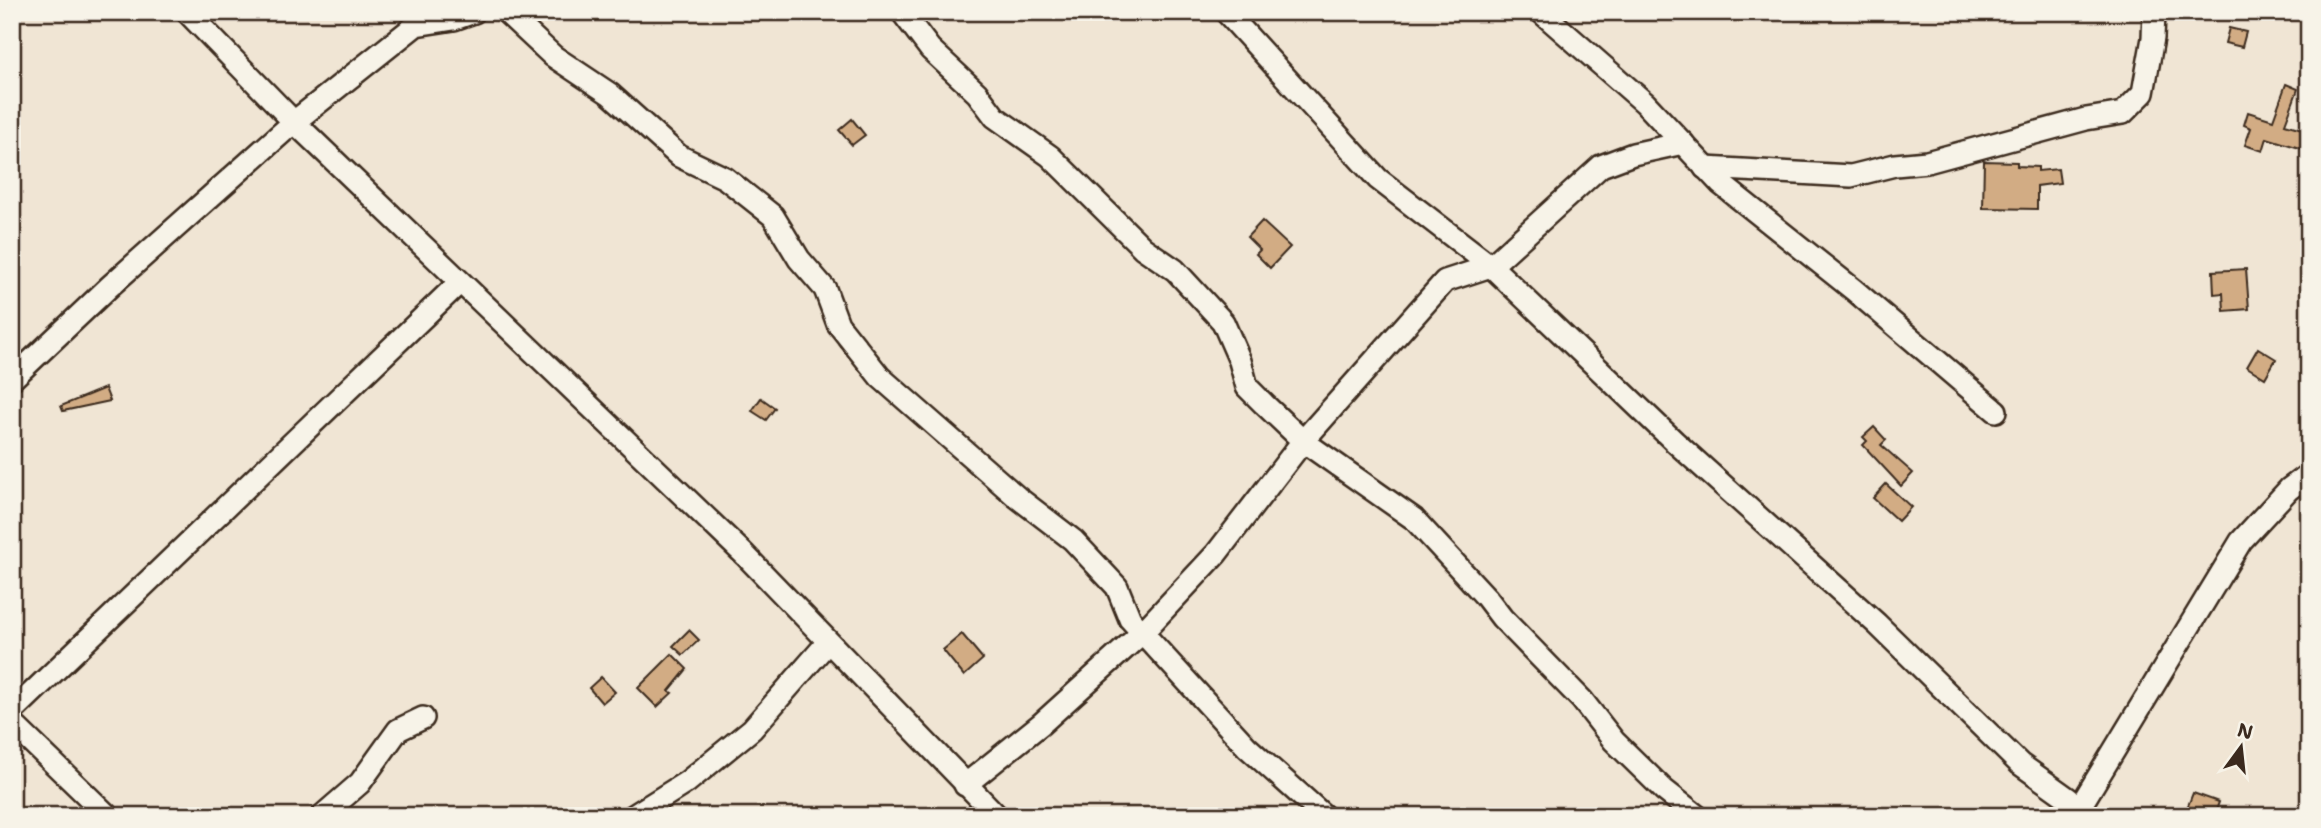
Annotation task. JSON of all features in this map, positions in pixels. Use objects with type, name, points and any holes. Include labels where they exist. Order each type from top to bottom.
[{"type":"street","points":[[187,12],[294,122],[745,555],[992,814]]},
{"type":"street","points":[[12,379],[109,287],[294,122],[419,19],[454,19],[474,12]]},
{"type":"street","points":[[506,12],[553,56],[610,94],[679,156],[725,178],[773,216],[799,259],[825,289],[838,324],[880,377],[1017,497],[1073,540],[1117,587],[1130,619],[1247,747],[1324,816]]},
{"type":"street","points":[[902,12],[930,49],[977,93],[996,117],[1050,156],[1143,248],[1175,270],[1223,322],[1240,361],[1247,387],[1303,441],[1414,519],[1502,618],[1582,700],[1614,741],[1664,790],[1697,816]]},
{"type":"street","points":[[1226,12],[1378,179],[1490,266],[1675,442],[1877,624],[2020,765],[2069,799],[2078,813],[2241,541],[2289,489],[2309,474]]},
{"type":"street","points":[[1541,12],[1611,71],[1683,143],[1704,168],[1996,411]]},
{"type":"street","points":[[1704,168],[1850,176],[1895,165],[1927,162],[2086,119],[2123,113],[2143,93],[2153,38],[2154,12]]},
{"type":"street","points":[[1445,281],[1490,266],[1601,166],[1633,154],[1683,143]]},
{"type":"street","points":[[965,785],[1041,724],[1143,632],[1216,554],[1303,441],[1445,281],[1462,243]]},
{"type":"street","points":[[12,712],[460,282]]},
{"type":"street","points":[[633,816],[687,782],[752,729],[828,642]]},
{"type":"street","points":[[322,816],[360,783],[398,730],[423,718]]},
{"type":"street","points":[[12,723],[108,816]]},
{"type":"building","points":[[2229,28],[2246,32],[2242,47],[2225,43]]},
{"type":"building","points":[[2286,84],[2298,89],[2285,124],[2309,131],[2309,151],[2267,138],[2263,151],[2245,145],[2251,128],[2244,125],[2248,112],[2273,120]]},
{"type":"building","points":[[852,119],[865,135],[852,145],[839,130]]},
{"type":"building","points":[[1984,161],[2017,162],[2017,166],[2038,167],[2038,171],[2058,169],[2060,183],[2037,186],[2037,209],[1983,208]]},
{"type":"building","points":[[1262,221],[1290,247],[1270,268],[1256,254],[1260,250],[1247,237]]},
{"type":"building","points":[[2246,269],[2249,309],[2224,311],[2223,293],[2214,294],[2213,271]]},
{"type":"building","points":[[2258,348],[2276,359],[2265,378],[2247,367]]},
{"type":"building","points":[[105,388],[110,401],[63,411],[61,406]]},
{"type":"building","points":[[761,398],[775,408],[766,420],[752,411]]},
{"type":"building","points":[[1874,427],[1886,440],[1881,445],[1913,473],[1901,486],[1863,445],[1867,441],[1863,437]]},
{"type":"building","points":[[1886,484],[1911,507],[1898,521],[1873,498]]},
{"type":"building","points":[[689,630],[699,640],[683,655],[673,646]]},
{"type":"building","points":[[962,634],[983,659],[964,676],[943,650]]},
{"type":"building","points":[[672,654],[687,669],[669,691],[672,693],[657,707],[638,688]]},
{"type":"building","points":[[601,677],[615,692],[602,703],[589,688]]},
{"type":"building","points":[[2193,793],[2219,802],[2214,816],[2184,816]]}]
